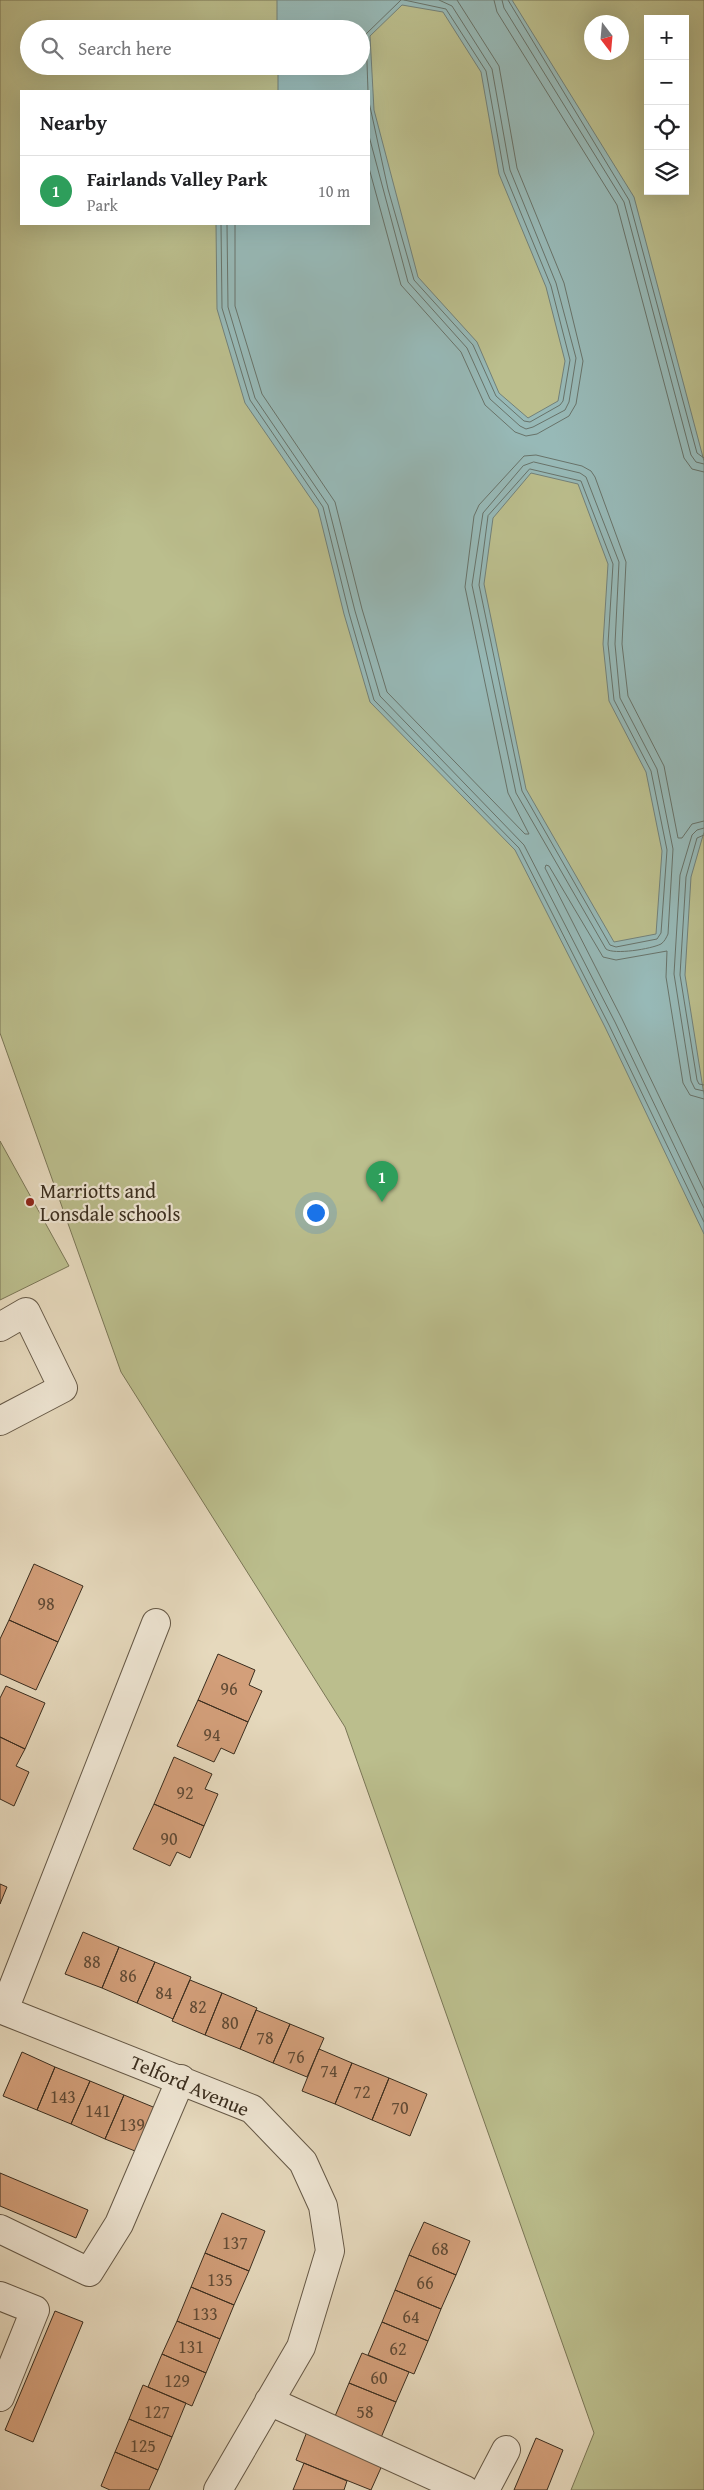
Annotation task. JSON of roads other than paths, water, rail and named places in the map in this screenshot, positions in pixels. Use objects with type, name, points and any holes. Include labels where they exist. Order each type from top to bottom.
[{"type":"street","points":[[0,1327],[26,1312],[63,1388],[0,1421]]},
{"type":"street","name":"Telford Avenue","points":[[156,1623],[2,2010],[181,2079],[252,2109],[303,2162],[323,2206],[330,2251],[301,2347],[218,2490]]},
{"type":"street","points":[[0,2229],[89,2272],[119,2224],[181,2079]]},
{"type":"street","points":[[0,2296],[35,2310],[0,2397]]},
{"type":"street","points":[[269,2401],[465,2490]]},
{"type":"street","points":[[485,2490],[506,2450]]},
{"type":"water","points":[[277,0],[512,0],[634,197],[704,461],[704,832],[691,877],[685,975],[704,1095],[704,1234],[605,1027],[515,850],[370,702],[344,614],[318,509],[245,403],[217,309],[216,225],[370,225],[370,90],[278,90],[278,75],[370,75],[370,36],[370,20],[277,20]],"holes":[[[402,5],[443,12],[481,72],[499,174],[546,287],[565,361],[558,401],[528,418],[499,393],[477,342],[418,277],[374,110],[370,36]],[[531,473],[578,484],[608,564],[603,644],[609,701],[646,772],[662,851],[656,934],[614,942],[526,789],[484,584],[493,518]]]},
{"type":"place","name":"Marriotts and Lonsdale schools","points":[[30,1202]]},
{"type":"place","name":"Fairlands Valley Park","points":[[382,1202]]}]
